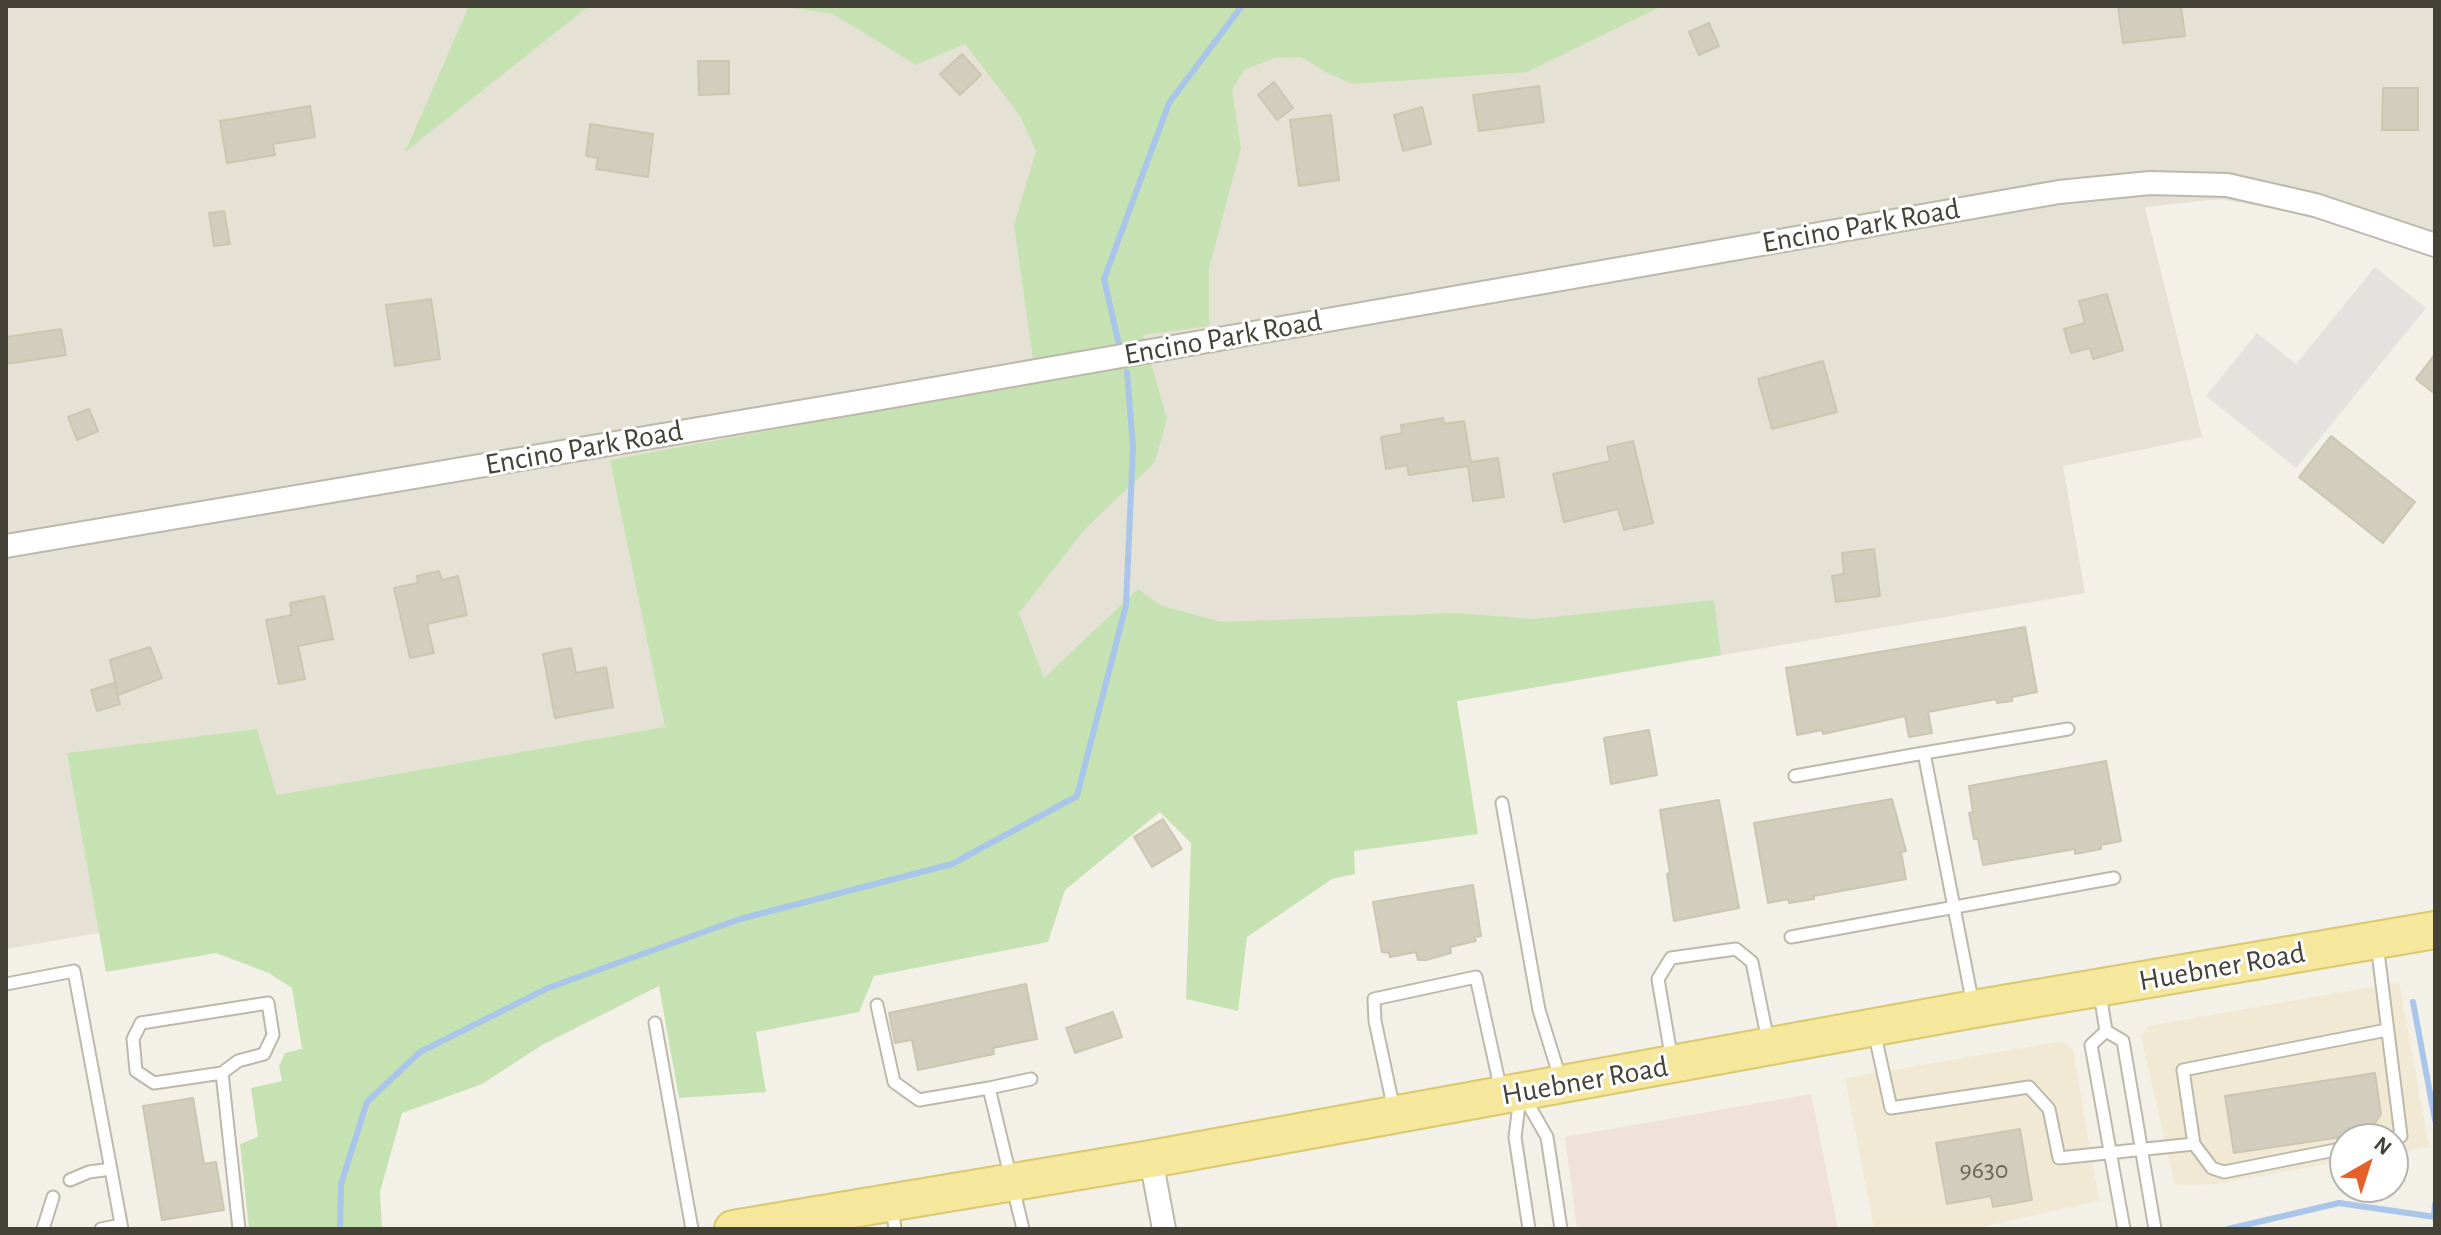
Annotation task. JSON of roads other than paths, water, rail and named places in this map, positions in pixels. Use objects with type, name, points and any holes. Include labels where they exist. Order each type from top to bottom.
[{"type":"main road","name":"Huebner Road","points":[[733,1229],[894,1215],[1012,1182],[1672,1066],[1974,1009],[2435,930]]},
{"type":"street","name":"Encino Park Road","points":[[6,546],[870,400],[2059,192],[2150,183],[2227,185],[2315,205],[2435,245]]},
{"type":"street","points":[[1151,1159],[1164,1229]]},
{"type":"lane","points":[[1795,776],[2068,729]]},
{"type":"lane","points":[[1924,753],[1974,1009]]},
{"type":"lane","points":[[1502,803],[1539,1010],[1562,1085]]},
{"type":"lane","points":[[1791,937],[2114,878]]},
{"type":"lane","points":[[2376,940],[2399,1123]]},
{"type":"lane","points":[[1672,1066],[1658,979],[1671,958],[1736,949],[1752,962],[1769,1048]]},
{"type":"lane","points":[[6,984],[74,971],[122,1227],[101,1229]]},
{"type":"lane","points":[[1395,1115],[1375,1021],[1374,999],[1476,977],[1511,1094],[1529,1229]]},
{"type":"lane","points":[[2099,990],[2106,1031],[2123,1041],[2155,1229]]},
{"type":"lane","points":[[268,1003],[273,1035],[264,1054],[238,1061],[222,1073],[154,1083],[136,1071],[133,1039],[141,1023],[268,1003]]},
{"type":"lane","points":[[877,1005],[894,1082],[919,1100],[1031,1079]]},
{"type":"lane","points":[[655,1023],[692,1229]]},
{"type":"lane","points":[[1874,1029],[1891,1108],[2029,1087],[2049,1109],[2059,1158],[2194,1144]]},
{"type":"lane","points":[[2329,1151],[2224,1172],[2212,1168],[2194,1144],[2183,1070],[2387,1030]]},
{"type":"lane","points":[[2106,1031],[2091,1045],[2124,1229]]},
{"type":"lane","points":[[222,1073],[239,1229]]},
{"type":"lane","points":[[989,1088],[1023,1229]]},
{"type":"lane","points":[[1511,1094],[1547,1137],[1561,1229]]},
{"type":"lane","points":[[70,1180],[89,1172],[111,1169]]},
{"type":"lane","points":[[43,1229],[53,1197]]},
{"type":"waterway","points":[[1119,345],[1104,279],[1169,103],[1242,6]]},
{"type":"waterway","points":[[340,1229],[341,1184],[367,1102],[420,1052],[548,988],[740,919],[952,864],[1077,796],[1126,605],[1133,447],[1127,372]]},
{"type":"waterway","points":[[2413,1002],[2435,1120]]},
{"type":"waterway","points":[[2228,1229],[2339,1203],[2435,1217]]},
{"type":"waterway","points":[[2434,1217],[2435,1204]]}]
